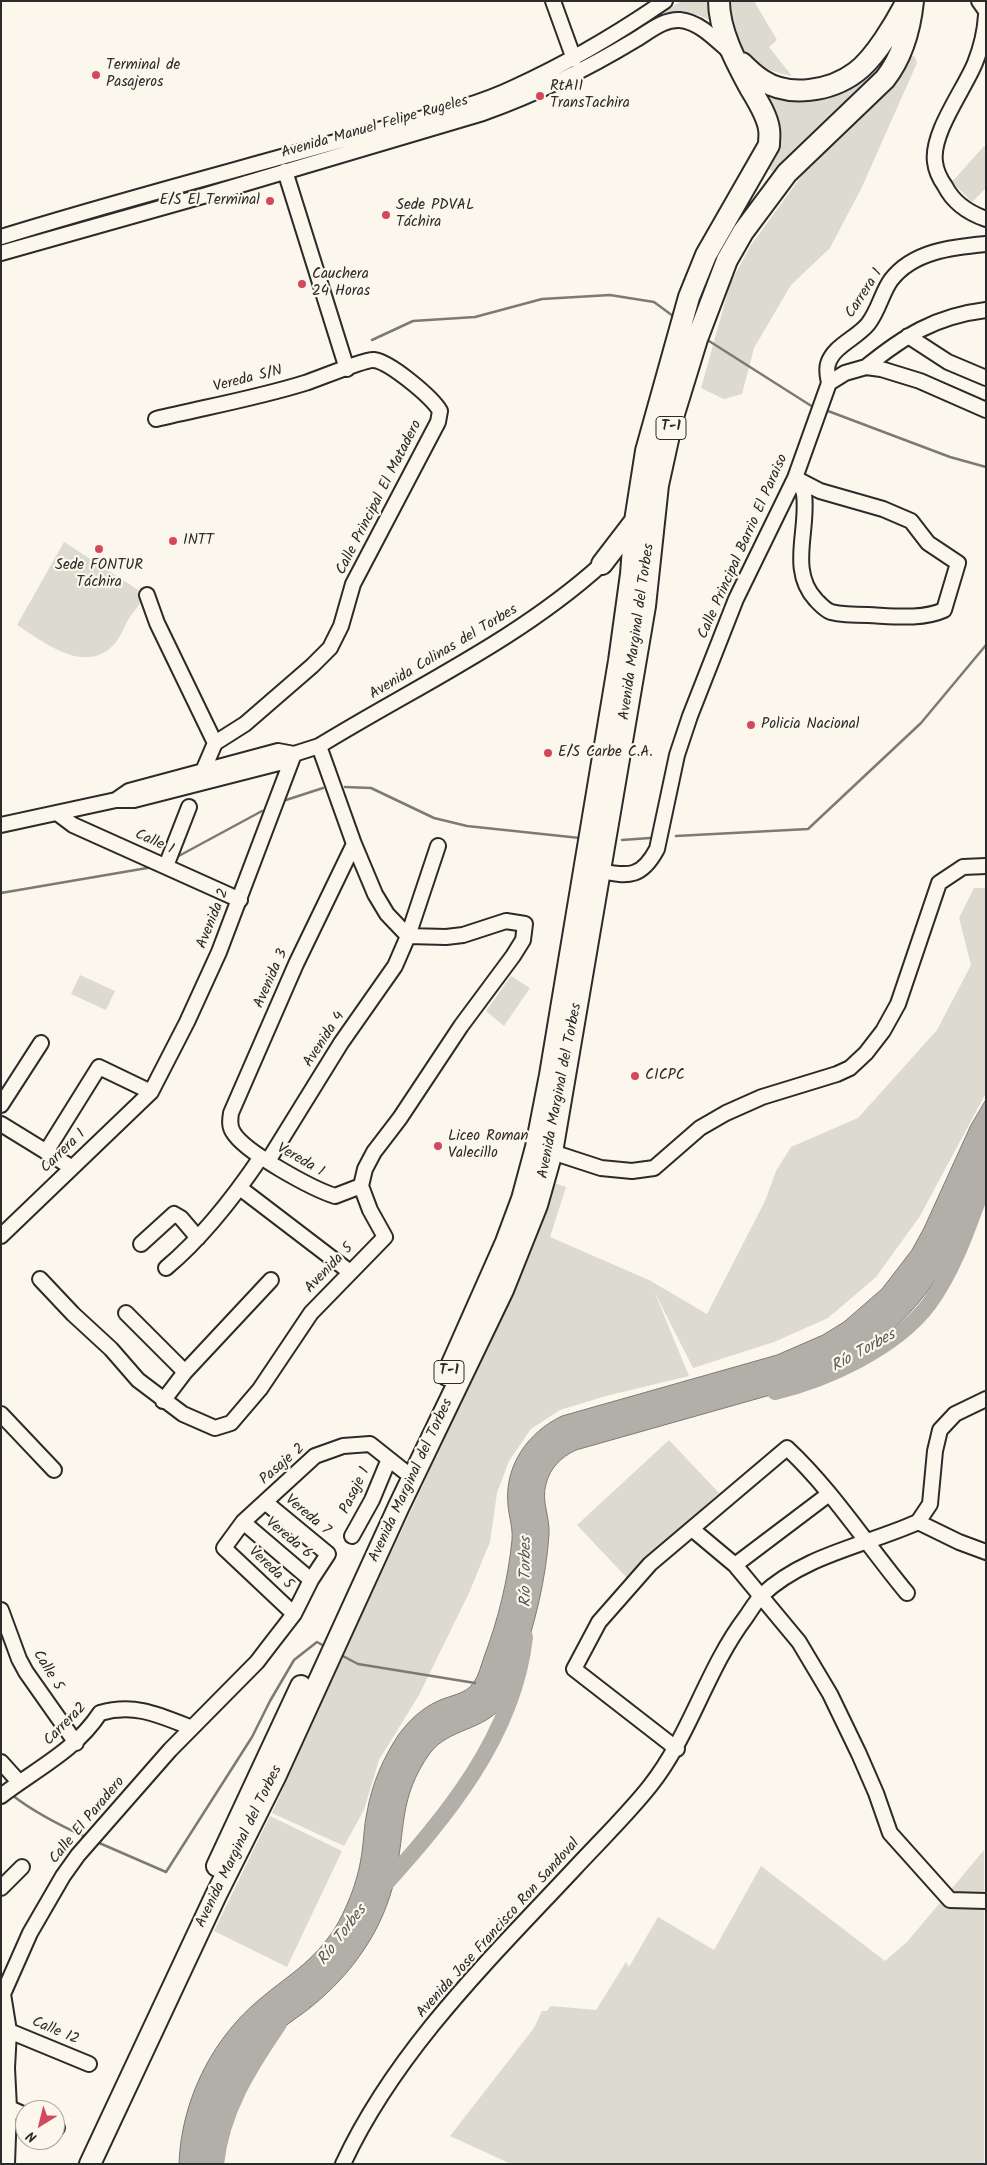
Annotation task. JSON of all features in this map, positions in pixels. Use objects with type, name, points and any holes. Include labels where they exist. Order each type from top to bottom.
[{"type":"highway","name":"T-1","points":[[719,1],[719,16],[735,56]]},
{"type":"highway","points":[[735,56],[763,81],[800,91],[823,88],[857,72],[880,44],[907,1]]},
{"type":"highway","name":"Avenida Marginal del Torbes","points":[[76,2164],[313,1662],[376,1522],[396,1465],[483,1295],[522,1199],[536,1147],[645,606],[658,486],[673,417],[711,298],[727,260],[743,232],[787,173],[885,79],[894,67],[906,38],[913,1]]},
{"type":"highway","name":"Avenida Marginal del Torbes","points":[[90,2164],[216,1895],[275,1776],[399,1506],[503,1290],[537,1205],[552,1152],[632,574],[635,521],[646,451],[689,297],[706,255],[769,145],[769,130],[765,116],[735,56]]},
{"type":"highway","points":[[602,564],[635,521]]},
{"type":"highway","points":[[602,564],[611,562],[624,566],[632,574]]},
{"type":"street","points":[[553,1],[574,59]]},
{"type":"street","name":"Avenida Manuel Felipe Rugeles","points":[[1,237],[459,107],[514,88],[574,59],[666,1]]},
{"type":"street","points":[[979,1],[986,11]]},
{"type":"street","points":[[986,15],[982,42],[974,64],[951,109],[938,140],[934,160],[938,174],[949,194],[965,209],[986,219]]},
{"type":"street","name":"Avenida Manuel Felipe Rugeles","points":[[1,253],[483,113],[515,101],[587,68],[670,20],[687,22],[699,27],[735,56]]},
{"type":"street","points":[[285,171],[347,369]]},
{"type":"street","name":"Carrera 1","points":[[829,383],[827,366],[832,355],[867,325],[880,305],[891,280],[906,265],[926,255],[954,247],[986,244]]},
{"type":"street","points":[[829,383],[846,373],[866,367],[908,336],[936,320],[965,312],[986,310]]},
{"type":"street","points":[[908,336],[948,362],[986,378]]},
{"type":"street","name":"Calle Principal El Matadero","points":[[215,743],[245,724],[330,648],[341,626],[353,584],[438,422],[440,411],[434,401],[426,393],[386,366],[374,360],[347,369]]},
{"type":"street","points":[[866,367],[881,369],[920,381],[986,410]]},
{"type":"street","name":"Vereda S/N","points":[[156,419],[304,383],[347,369]]},
{"type":"street","name":"Calle Principal Barrio El Paraiso","points":[[592,869],[623,876],[640,871],[650,862],[658,849],[677,755],[690,716],[736,599],[795,478],[829,383]]},
{"type":"street","points":[[795,478],[820,491],[883,509],[911,521],[928,543],[958,563],[944,610],[936,613],[900,617],[829,612],[823,607],[806,589],[803,578],[800,564],[804,531],[804,492],[795,478]]},
{"type":"street","name":"Avenida Colinas del Torbes","points":[[1,825],[116,800],[134,800],[280,763],[294,754],[320,746],[484,650],[574,590],[602,564]]},
{"type":"street","points":[[147,595],[157,623],[215,743],[204,771]]},
{"type":"street","points":[[320,746],[354,844],[375,894],[387,914],[408,936],[446,937],[463,935],[506,921],[525,924],[523,940],[513,956],[461,1026],[400,1118],[374,1152],[365,1170],[361,1186]]},
{"type":"street","name":"Avenida Colinas del Torbes","points":[[116,800],[129,791],[278,750],[294,754]]},
{"type":"street","name":"Avenida 2","points":[[151,1092],[187,1022],[240,900],[294,754]]},
{"type":"street","points":[[166,866],[189,808]]},
{"type":"street","name":"Calle 1","points":[[57,813],[74,826],[240,900]]},
{"type":"street","name":"Avenida 3","points":[[231,1130],[231,1113],[296,964],[354,844]]},
{"type":"street","name":"Avenida 4","points":[[166,1268],[198,1238],[265,1159],[341,1043],[395,966],[408,936],[438,846]]},
{"type":"street","points":[[552,1152],[601,1168],[632,1171],[654,1168],[700,1128],[726,1113],[762,1098],[850,1068],[866,1053],[883,1031],[898,1004],[939,883],[963,867],[986,866]]},
{"type":"street","points":[[1,1105],[40,1043]]},
{"type":"street","points":[[46,1152],[99,1067],[151,1092]]},
{"type":"street","name":"Carrera 1","points":[[1,1236],[151,1092]]},
{"type":"street","points":[[1,1124],[72,1167]]},
{"type":"street","name":"Vereda 1","points":[[231,1130],[265,1159],[321,1192],[335,1196],[361,1186]]},
{"type":"street","name":"Avenida 5","points":[[40,1280],[111,1350],[138,1380],[183,1414],[215,1428],[231,1423],[260,1389],[311,1313],[385,1237],[370,1210],[361,1186]]},
{"type":"street","points":[[240,1188],[350,1272]]},
{"type":"street","points":[[141,1244],[174,1214],[198,1238]]},
{"type":"street","points":[[163,1400],[185,1372],[271,1280]]},
{"type":"street","points":[[126,1313],[185,1372]]},
{"type":"street","points":[[986,1399],[955,1414],[940,1430],[935,1451],[930,1504],[918,1522],[959,1542],[986,1552]]},
{"type":"street","points":[[1,1414],[54,1470]]},
{"type":"street","name":"Pasaje 2","points":[[224,1548],[243,1522],[315,1456],[343,1446],[370,1444],[396,1465]]},
{"type":"street","points":[[676,1749],[574,1670],[599,1622],[650,1564],[787,1448],[806,1466],[868,1541],[907,1593]]},
{"type":"street","name":"Pasaje 1","points":[[352,1536],[372,1500],[396,1465]]},
{"type":"street","points":[[735,1565],[829,1494]]},
{"type":"street","name":"Vereda 7","points":[[265,1502],[328,1554]]},
{"type":"street","name":"Vereda 6","points":[[243,1522],[311,1580]]},
{"type":"street","name":"Avenida Jose Francisco Ron Sandoval","points":[[343,2164],[355,2137],[408,2056],[482,1968],[650,1787],[676,1749],[721,1654],[761,1596],[788,1575],[824,1558],[918,1522]]},
{"type":"street","points":[[692,1529],[735,1565],[799,1642],[830,1694],[876,1793],[890,1833],[950,1900],[986,1901]]},
{"type":"street","name":"Vereda 5","points":[[224,1548],[294,1614]]},
{"type":"street","name":"Calle El Paradero","points":[[7,2164],[5,2106],[9,2031],[4,2010],[3,1994],[30,1933],[63,1876],[78,1855],[118,1808],[192,1728],[257,1662],[294,1614],[311,1580],[328,1554]]},
{"type":"street","name":"Calle 5","points":[[1,1610],[19,1659],[26,1672],[76,1743]]},
{"type":"street","name":"Carrera2","points":[[1,1796],[19,1782],[51,1763],[76,1743],[100,1713],[116,1709],[133,1709],[155,1714],[192,1728]]},
{"type":"street","points":[[1,1762],[19,1782]]},
{"type":"street","points":[[1,1888],[22,1867]]},
{"type":"street","name":"Calle 12","points":[[9,2031],[89,2064]]},
{"type":"shaded area","points":[[681,1],[712,1],[712,21],[687,13],[660,15]]},
{"type":"shaded area","points":[[732,1],[754,1],[777,40],[769,47],[792,76],[765,68],[749,56],[738,40],[734,30],[731,11]]},
{"type":"shaded area","points":[[903,31],[882,69],[848,103],[801,143],[773,172],[769,169],[780,145],[780,127],[757,88],[801,99]]},
{"type":"shaded area","points":[[909,54],[915,57],[917,63],[862,187],[830,248],[791,285],[754,348],[742,394],[724,399],[701,388],[730,284],[751,245],[808,167]]},
{"type":"shaded area","points":[[984,146],[986,148],[986,188],[972,202],[952,182]]},
{"type":"shaded area","points":[[64,542],[146,595],[128,620],[117,641],[106,652],[93,657],[67,654],[53,648],[17,625]]},
{"type":"shaded area","points":[[974,888],[986,888],[986,1093],[920,1216],[876,1277],[828,1318],[774,1342],[693,1368],[654,1291],[689,1376],[606,1396],[560,1410],[531,1429],[509,1461],[497,1493],[490,1542],[469,1593],[419,1695],[379,1760],[364,1810],[344,1846],[272,1813],[363,1613],[512,1295],[554,1183],[566,1187],[550,1237],[649,1280],[707,1314],[765,1201],[776,1171],[791,1147],[858,1118],[937,1030],[971,965],[959,918]]},
{"type":"shaded area","points":[[80,975],[115,991],[106,1010],[71,994]]},
{"type":"shaded area","points":[[511,976],[530,988],[504,1026],[486,1011]]},
{"type":"shaded area","points":[[669,1440],[719,1493],[627,1578],[577,1525]]},
{"type":"shaded area","points":[[270,1816],[342,1851],[287,1967],[214,1931]]},
{"type":"shaded area","points":[[984,1850],[984,2164],[511,2164],[450,2136],[534,2028],[542,2011],[547,2011],[551,2006],[596,2010],[626,1962],[629,1967],[658,1917],[714,1950],[761,1866],[885,1961],[907,1942]]},
{"type":"water","points":[[986,1100],[986,1180],[983,1190],[952,1252],[936,1279],[897,1326],[874,1345],[848,1362],[788,1390],[576,1450],[553,1468],[548,1478],[544,1497],[549,1534],[542,1584],[535,1618],[513,1686],[506,1700],[495,1714],[447,1739],[430,1753],[420,1769],[408,1799],[393,1887],[375,1932],[353,1965],[333,1987],[277,2033],[253,2060],[242,2076],[226,2110],[217,2146],[215,2164],[179,2164],[185,2120],[191,2099],[210,2058],[222,2039],[252,2006],[298,1969],[319,1949],[338,1923],[350,1897],[359,1870],[366,1817],[372,1791],[383,1762],[393,1743],[420,1712],[436,1702],[467,1690],[477,1676],[498,1614],[508,1570],[512,1536],[508,1505],[510,1477],[514,1464],[529,1441],[539,1431],[562,1416],[777,1355],[823,1335],[844,1322],[882,1289],[912,1250],[971,1125]]},
{"type":"waterway","points":[[372,340],[413,321],[475,317],[542,299],[610,295],[654,302],[673,316]]},
{"type":"waterway","points":[[709,341],[813,407]]},
{"type":"waterway","points":[[828,411],[950,457],[986,467]]},
{"type":"waterway","points":[[676,836],[808,829],[921,723],[986,645]]},
{"type":"waterway","points":[[345,787],[371,788],[434,818],[467,826],[580,838]]},
{"type":"waterway","points":[[286,800],[323,788]]},
{"type":"waterway","points":[[175,858],[262,811]]},
{"type":"waterway","points":[[622,840],[650,838]]},
{"type":"waterway","points":[[1,893],[153,867]]},
{"type":"waterway","name":"Río Torbes","points":[[775,1392],[817,1379],[859,1360],[880,1348],[915,1320],[939,1290],[947,1275],[962,1243],[986,1179]]},
{"type":"waterway","name":"Río Torbes","points":[[381,1889],[452,1804],[492,1741],[507,1708],[518,1673],[525,1637]]},
{"type":"waterway","points":[[97,1842],[166,1872],[252,1737],[294,1660],[317,1642],[326,1647]]},
{"type":"waterway","points":[[339,1654],[358,1664],[475,1683]]},
{"type":"waterway","points":[[12,1795],[48,1819],[88,1838]]},
{"type":"waterway","name":"Río Torbes","points":[[216,2164],[224,2126],[238,2090],[279,2024]]},
{"type":"place","name":"Terminal de Pasajeros","points":[[96,75]]},
{"type":"place","name":"RtA11 TransTachira","points":[[540,96]]},
{"type":"place","name":"E/S El Terminal","points":[[270,201]]},
{"type":"place","name":"Sede PDVAL Táchira","points":[[386,215]]},
{"type":"place","name":"Cauchera 24 Horas","points":[[302,284]]},
{"type":"place","name":"INTT","points":[[173,541]]},
{"type":"place","name":"Sede FONTUR Táchira","points":[[99,549]]},
{"type":"place","name":"Policia Nacional","points":[[751,725]]},
{"type":"place","name":"E/S Carbe C.A.","points":[[548,753]]},
{"type":"place","name":"CICPC","points":[[635,1076]]},
{"type":"place","name":"Liceo Roman Valecillo","points":[[438,1146]]}]
